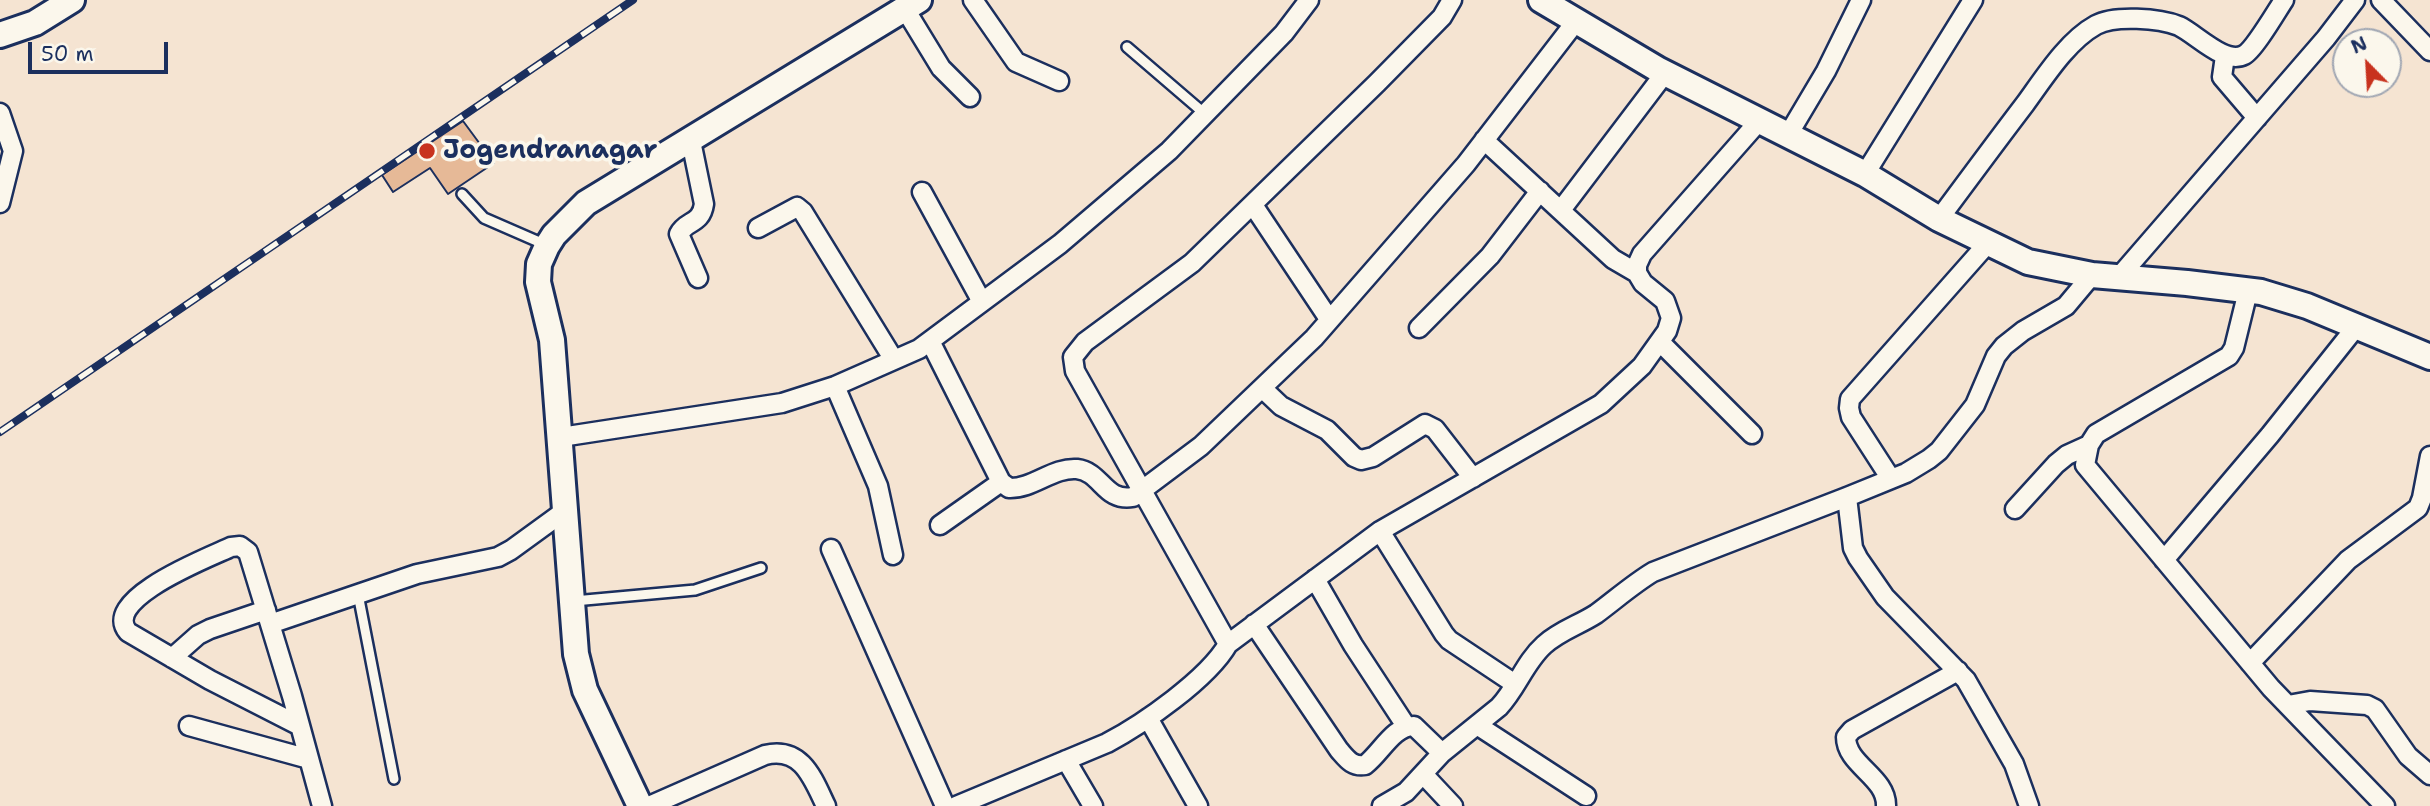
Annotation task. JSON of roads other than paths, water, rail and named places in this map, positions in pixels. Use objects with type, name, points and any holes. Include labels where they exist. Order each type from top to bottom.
[{"type":"street","points":[[0,35],[35,23],[48,7],[72,0]]},
{"type":"street","points":[[973,0],[1016,62],[1059,81]]},
{"type":"street","points":[[561,438],[782,403],[835,386],[919,349],[1060,244],[1169,151],[1284,33],[1309,0]]},
{"type":"street","points":[[1228,644],[1075,371],[1073,357],[1085,342],[1192,263],[1430,29],[1452,0]]},
{"type":"street","points":[[1541,0],[1574,11],[1665,73],[1865,174],[1939,219],[2028,262],[2092,275],[2187,282],[2261,292],[2307,306],[2430,357]]},
{"type":"street","points":[[1788,135],[1826,71],[1861,0]]},
{"type":"street","points":[[1865,174],[1973,0]]},
{"type":"street","points":[[1939,219],[2058,60],[2094,26],[2123,18],[2171,23],[2182,27],[2225,56],[2235,58],[2246,55],[2284,0]]},
{"type":"street","points":[[2381,0],[2430,51]]},
{"type":"street","points":[[2119,277],[2326,38],[2353,1]]},
{"type":"street","points":[[640,806],[585,690],[576,654],[552,340],[538,282],[539,264],[547,246],[554,235],[586,203],[912,4],[941,68],[970,97]]},
{"type":"street","points":[[930,341],[1001,482],[1009,488],[1016,488],[1077,469],[1088,473],[1115,497],[1133,497],[1201,446],[1314,338],[1484,140],[1574,11]]},
{"type":"street","points":[[2225,56],[2222,77],[2257,118]]},
{"type":"street","points":[[1561,210],[1665,73]]},
{"type":"street","points":[[0,113],[13,151],[0,203]]},
{"type":"street","points":[[1637,273],[1642,254],[1760,120]]},
{"type":"street","points":[[956,806],[1107,743],[1147,718],[1171,701],[1221,656],[1228,644],[1380,531],[1601,404],[1642,366],[1667,331],[1671,318],[1665,300],[1643,283],[1637,273],[1613,259],[1484,140]]},
{"type":"street","points":[[691,141],[704,204],[703,213],[679,234],[698,278]]},
{"type":"street","points":[[1419,328],[1490,256],[1540,191]]},
{"type":"street","points":[[922,192],[982,302]]},
{"type":"street","points":[[1253,205],[1329,319]]},
{"type":"street","points":[[758,228],[790,209],[797,207],[803,212],[894,360]]},
{"type":"street","points":[[1891,479],[1851,417],[1850,399],[1988,243]]},
{"type":"street","points":[[1382,806],[1406,792],[1442,753],[1499,707],[1533,656],[1545,644],[1594,615],[1653,572],[1906,473],[1939,451],[1975,405],[1996,356],[2004,346],[2023,331],[2066,306],[2092,275]]},
{"type":"street","points":[[2248,291],[2234,348],[2229,356],[2096,434],[2089,445],[2085,465],[2250,663],[2385,806]]},
{"type":"street","points":[[2164,560],[2270,435],[2356,327]]},
{"type":"street","points":[[1660,342],[1752,434]]},
{"type":"street","points":[[835,386],[878,486],[893,555]]},
{"type":"street","points":[[1262,388],[1281,406],[1327,430],[1354,457],[1361,460],[1373,457],[1425,424],[1435,429],[1473,478]]},
{"type":"street","points":[[2015,509],[2067,455],[2089,445]]},
{"type":"street","points":[[2250,663],[2348,560],[2418,508],[2430,456]]},
{"type":"street","points":[[940,525],[1001,482]]},
{"type":"street","points":[[1847,497],[1853,548],[1858,558],[1885,597],[1958,671],[2014,764],[2029,806]]},
{"type":"street","points":[[172,658],[198,635],[210,629],[358,594],[417,574],[498,557],[566,510]]},
{"type":"street","points":[[1380,531],[1449,640],[1516,684]]},
{"type":"street","points":[[300,726],[210,680],[128,632],[123,626],[125,614],[139,593],[231,547],[240,546],[248,552],[300,726],[322,806]]},
{"type":"street","points":[[831,549],[945,806]]},
{"type":"street","points":[[1315,579],[1353,645],[1406,726]]},
{"type":"street","points":[[1254,624],[1339,750],[1351,763],[1365,765],[1406,726],[1414,726],[1442,753]]},
{"type":"street","points":[[1886,806],[1884,791],[1849,751],[1846,737],[1852,730],[1958,671]]},
{"type":"street","points":[[2288,705],[2310,701],[2367,705],[2375,709],[2408,756],[2430,775]]},
{"type":"street","points":[[1147,718],[1198,806]]},
{"type":"street","points":[[1477,725],[1586,796]]},
{"type":"street","points":[[189,726],[309,759]]},
{"type":"street","points":[[649,806],[765,755],[778,752],[789,754],[802,764],[809,772],[826,806]]},
{"type":"street","points":[[1066,760],[1093,806]]},
{"type":"street","points":[[1423,774],[1453,806]]},
{"type":"lane","points":[[1127,47],[1205,114]]},
{"type":"lane","points":[[462,194],[484,218],[547,246]]},
{"type":"lane","points":[[572,601],[695,590],[761,568]]},
{"type":"lane","points":[[358,594],[394,779]]},
{"type":"railway","points":[[0,432],[633,0]]},
{"type":"place","name":"Jogendranagar","points":[[427,151]]}]
